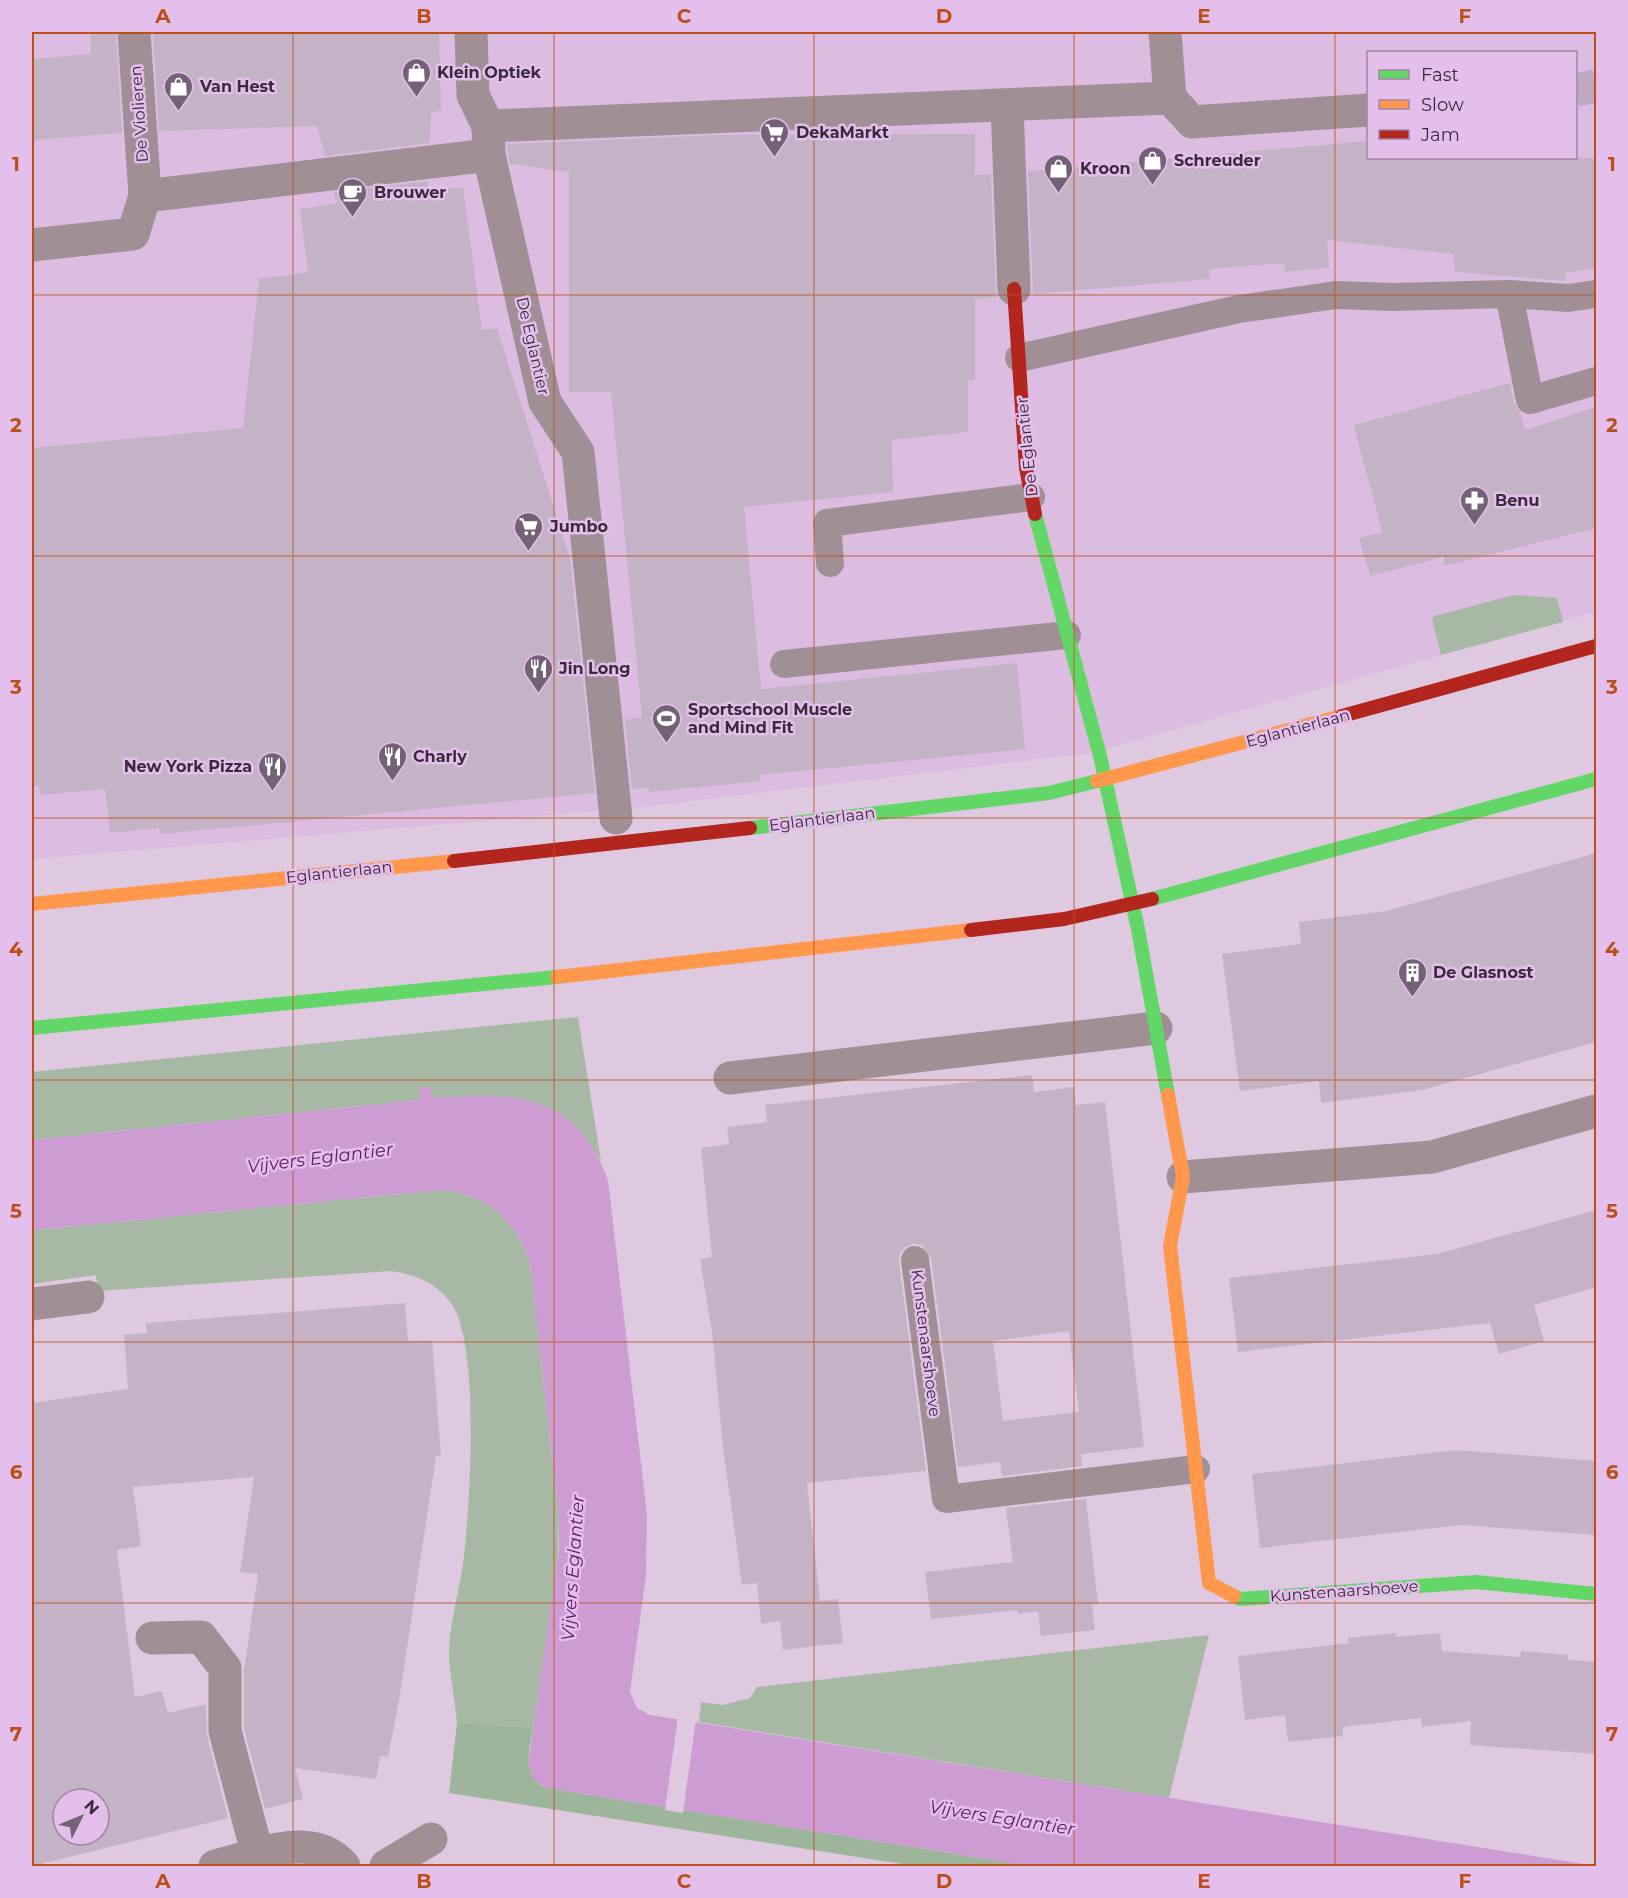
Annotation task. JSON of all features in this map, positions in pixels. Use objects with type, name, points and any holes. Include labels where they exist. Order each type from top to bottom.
[{"type":"street","name":"De Violieren","points":[[32,245],[134,234],[145,196],[134,32]]},
{"type":"street","name":"De Eglantier","points":[[471,32],[473,95],[489,140],[545,402],[578,452],[616,818]]},
{"type":"street","points":[[1165,32],[1170,98],[1192,122],[1367,110]]},
{"type":"street","points":[[145,196],[489,140],[1006,105],[1170,98]]},
{"type":"street","name":"De Eglantier","points":[[1006,105],[1014,289],[1031,497],[1105,780],[1132,904]]},
{"type":"street","name":"Eglantierlaan","points":[[32,903],[619,844],[1049,793],[1105,780],[1596,646]]},
{"type":"street","points":[[32,1028],[635,970],[1065,919],[1132,904],[1596,779]]},
{"type":"street","name":"Kunstenaarshoeve","points":[[1132,904],[1183,1177],[1170,1246],[1209,1583],[1240,1599],[1476,1582],[1596,1594]]},
{"type":"street","points":[[730,1078],[1156,1028]]},
{"type":"street","points":[[1183,1177],[1432,1157],[1596,1111]]},
{"type":"street","points":[[32,1305],[88,1298]]},
{"type":"street","points":[[152,1638],[201,1637],[225,1668],[225,1731],[258,1856]]},
{"type":"street","points":[[386,1866],[431,1839]]},
{"type":"street","points":[[214,1866],[306,1845],[329,1854],[344,1866]]},
{"type":"lane","points":[[1019,358],[1239,309],[1336,295],[1393,297],[1509,294],[1568,298],[1596,294]]},
{"type":"lane","points":[[1509,294],[1530,400],[1596,381]]},
{"type":"lane","points":[[830,563],[827,524],[1031,497]]},
{"type":"lane","points":[[784,664],[1067,635]]},
{"type":"lane","name":"Kunstenaarshoeve","points":[[915,1260],[946,1499],[1196,1469]]},
{"type":"shaded area","points":[[32,32],[1596,32],[1596,612],[1090,753],[633,808],[32,859]]},
{"type":"green space","points":[[1514,595],[1557,598],[1563,622],[1441,655],[1432,620],[1434,616]]},
{"type":"green space","points":[[578,1017],[601,1161],[584,1138],[567,1121],[548,1109],[528,1101],[507,1097],[432,1098],[431,1087],[420,1088],[420,1100],[32,1140],[32,1072]]},
{"type":"green space","points":[[442,1190],[473,1197],[498,1212],[517,1234],[530,1263],[559,1518],[557,1576],[533,1728],[457,1723],[449,1650],[466,1539],[470,1470],[470,1393],[467,1358],[461,1328],[453,1306],[441,1292],[426,1281],[391,1271],[98,1291],[96,1275],[32,1284],[32,1230]]},
{"type":"green space","points":[[1209,1635],[1169,1798],[699,1722],[701,1702],[723,1705],[750,1698],[757,1687]]},
{"type":"green space","points":[[457,1723],[533,1728],[529,1754],[530,1770],[533,1777],[547,1788],[1030,1866],[915,1866],[449,1793]]},
{"type":"water","name":"Vijvers Eglantier","points":[[431,1087],[433,1098],[490,1096],[515,1098],[539,1104],[560,1114],[578,1129],[595,1151],[608,1180],[647,1515],[646,1575],[630,1692],[637,1708],[650,1715],[1596,1866],[1030,1866],[547,1788],[534,1780],[528,1765],[559,1549],[559,1518],[530,1263],[517,1234],[508,1222],[498,1212],[473,1197],[442,1190],[32,1230],[32,1140],[420,1100],[420,1088]]},
{"type":"pier","points":[[678,1716],[696,1719],[683,1813],[665,1810]]},
{"type":"building","points":[[90,32],[116,32],[122,133],[32,140],[32,59],[91,54]]},
{"type":"building","points":[[153,32],[439,32],[441,110],[431,113],[430,143],[325,156],[317,126],[159,131]]},
{"type":"building","points":[[975,134],[975,175],[991,174],[996,297],[975,299],[975,380],[968,380],[968,432],[892,440],[893,492],[744,507],[761,689],[1017,663],[1025,749],[760,775],[761,781],[649,792],[649,788],[632,789],[625,720],[642,717],[611,392],[569,392],[569,172],[510,164],[507,144],[718,135]]},
{"type":"building","points":[[1367,141],[1367,159],[1596,158],[1596,268],[1566,273],[1565,281],[1455,272],[1453,254],[1327,240],[1329,268],[1285,272],[1284,263],[1209,269],[1210,279],[1033,294],[1028,171]]},
{"type":"building","points":[[428,181],[428,192],[463,187],[482,330],[497,328],[570,558],[595,793],[160,834],[159,828],[110,833],[105,789],[40,795],[39,785],[32,786],[32,448],[243,428],[259,279],[308,272],[300,209],[337,203],[334,192]]},
{"type":"building","points":[[1510,383],[1514,403],[1525,430],[1596,407],[1596,528],[1445,566],[1443,557],[1370,576],[1359,538],[1382,532],[1354,425]]},
{"type":"building","name":"De Glasnost","points":[[1596,853],[1596,1042],[1422,1090],[1321,1103],[1319,1081],[1240,1091],[1222,954],[1301,944],[1299,922],[1386,911]]},
{"type":"building","points":[[1032,1075],[1034,1092],[1074,1087],[1076,1105],[1105,1102],[1144,1447],[1081,1454],[1082,1466],[1002,1476],[1000,1462],[958,1467],[931,1258],[922,1245],[913,1244],[905,1247],[900,1253],[899,1262],[926,1471],[807,1483],[820,1601],[838,1599],[843,1643],[783,1650],[780,1621],[761,1624],[757,1583],[742,1585],[723,1447],[712,1332],[700,1259],[712,1257],[701,1148],[729,1144],[727,1127],[767,1122],[765,1105]],"holes":[[[1069,1331],[1079,1412],[1003,1421],[993,1341]]]},
{"type":"building","points":[[1596,1210],[1596,1287],[1534,1305],[1544,1341],[1499,1354],[1490,1323],[1238,1352],[1229,1278],[1437,1254]]},
{"type":"building","points":[[405,1303],[408,1341],[432,1340],[441,1455],[436,1456],[399,1701],[388,1757],[380,1756],[376,1779],[295,1768],[303,1799],[265,1809],[244,1729],[244,1670],[258,1574],[240,1572],[254,1477],[133,1487],[141,1546],[117,1550],[135,1697],[162,1691],[168,1713],[206,1704],[207,1736],[228,1818],[111,1847],[111,1787],[51,1787],[51,1847],[110,1847],[32,1866],[32,1403],[128,1389],[124,1335],[147,1333],[146,1323]]},
{"type":"building","points":[[1456,1450],[1596,1461],[1596,1535],[1461,1525],[1260,1548],[1252,1474]]},
{"type":"building","points":[[1086,1499],[1098,1604],[1092,1605],[1095,1630],[1041,1636],[1038,1611],[1018,1614],[1018,1610],[931,1619],[925,1572],[1013,1562],[1006,1508]]},
{"type":"building","points":[[1396,1633],[1397,1637],[1440,1633],[1442,1651],[1520,1657],[1521,1651],[1568,1655],[1568,1660],[1596,1662],[1596,1754],[1470,1745],[1471,1721],[1422,1727],[1421,1718],[1343,1727],[1343,1736],[1288,1742],[1285,1715],[1245,1720],[1238,1656],[1349,1643],[1348,1638]]},
{"type":"tunnel","points":[[1577,90],[1596,86]]},
{"type":"traffic: fast","points":[[1035,514],[1100,756],[1138,929],[1168,1095]]},
{"type":"traffic: fast","points":[[1152,899],[1596,779]]},
{"type":"traffic: fast","points":[[750,828],[1049,793],[1097,781]]},
{"type":"traffic: fast","points":[[32,1028],[557,977]]},
{"type":"traffic: fast","points":[[1234,1596],[1240,1599],[1476,1582],[1596,1594]]},
{"type":"traffic: slow","points":[[1097,781],[1342,716]]},
{"type":"traffic: slow","points":[[32,904],[454,861]]},
{"type":"traffic: slow","points":[[557,977],[971,930]]},
{"type":"traffic: slow","points":[[1168,1095],[1183,1177],[1170,1246],[1209,1583],[1234,1596]]},
{"type":"traffic: jam","points":[[1014,289],[1026,468],[1035,514]]},
{"type":"traffic: jam","points":[[1342,716],[1596,646]]},
{"type":"traffic: jam","points":[[454,861],[750,828]]},
{"type":"traffic: jam","points":[[971,930],[1064,919],[1152,899]]},
{"type":"place","name":"Klein Optiek","points":[[416,98]]},
{"type":"place","name":"Van Hest","points":[[179,112]]},
{"type":"place","name":"DekaMarkt","points":[[775,158]]},
{"type":"place","name":"Schreuder","points":[[1153,186]]},
{"type":"place","name":"Kroon","points":[[1059,194]]},
{"type":"place","name":"Brouwer","points":[[353,218]]},
{"type":"place","name":"Benu","points":[[1474,526]]},
{"type":"place","name":"Jumbo","points":[[529,552]]},
{"type":"place","name":"Jin Long","points":[[538,694]]},
{"type":"place","name":"Sportschool Muscle and Mind Fit","points":[[667,744]]},
{"type":"place","name":"Charly","points":[[392,782]]},
{"type":"place","name":"New York Pizza","points":[[273,792]]},
{"type":"place","name":"De Glasnost","points":[[1412,998]]}]
